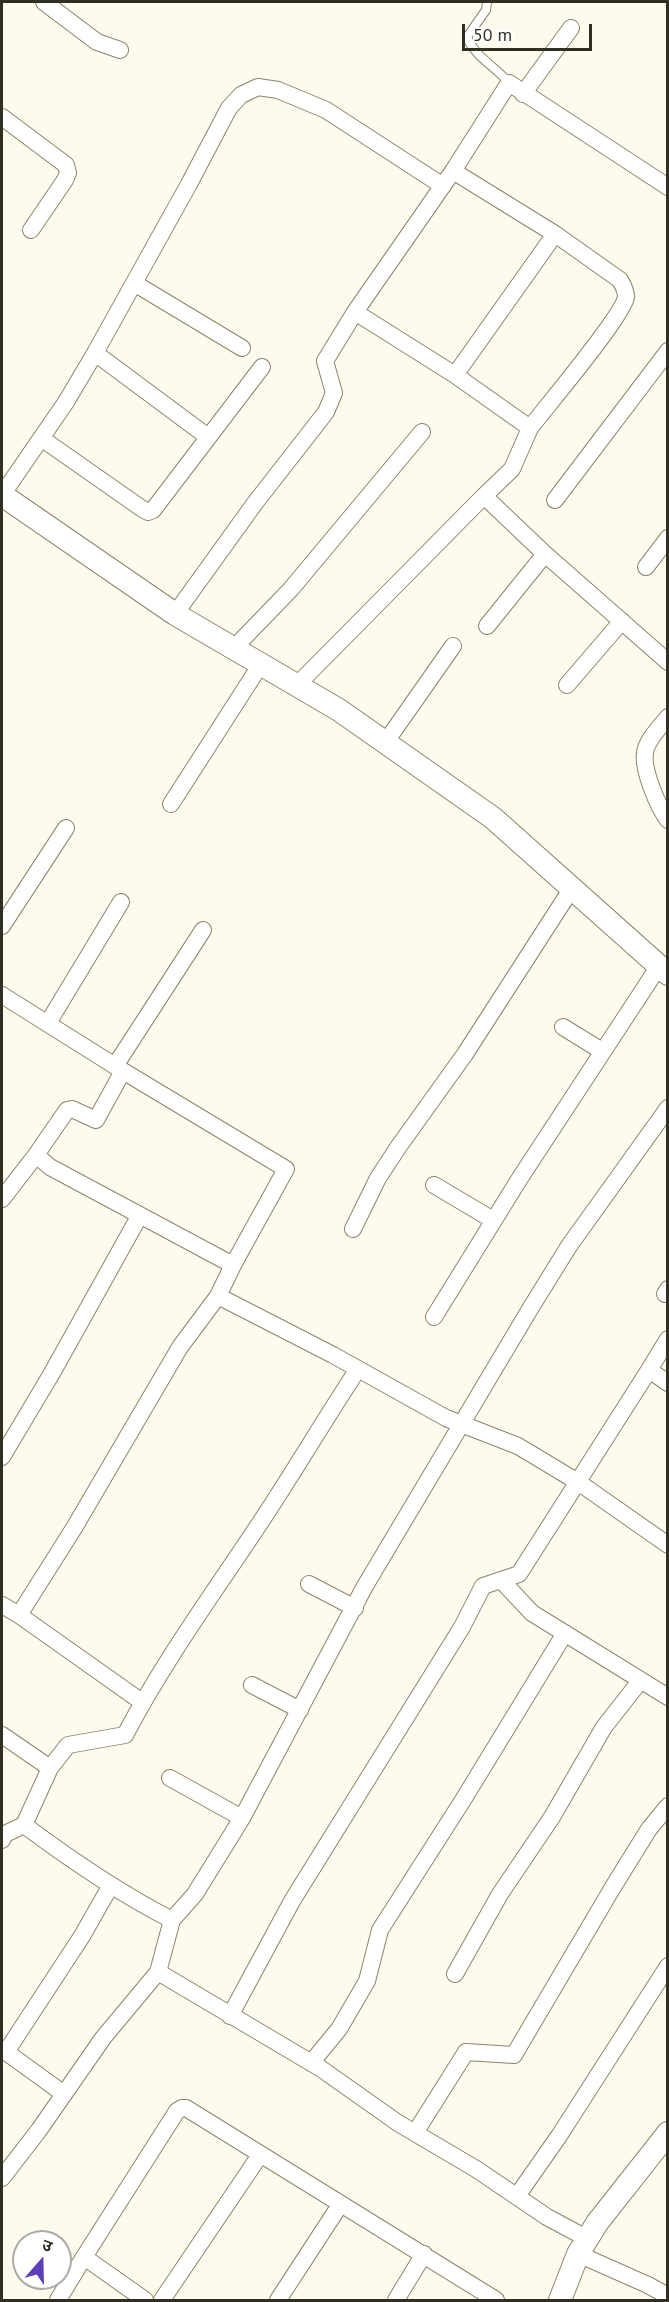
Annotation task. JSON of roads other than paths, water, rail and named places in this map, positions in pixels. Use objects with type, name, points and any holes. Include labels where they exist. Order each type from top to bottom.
[{"type":"street","points":[[44,2],[97,42],[120,50]]},
{"type":"street","points":[[523,94],[571,28]]},
{"type":"street","points":[[175,614],[255,503],[326,412],[334,393],[325,361],[355,312],[443,186],[509,83],[668,187]]},
{"type":"street","points":[[434,1317],[493,1220],[602,1051],[663,970],[494,818],[339,710],[175,614],[2,495],[66,402],[229,108],[241,94],[258,87],[278,90],[326,110],[443,186]]},
{"type":"street","points":[[2,117],[66,165],[68,173],[65,180],[31,230]]},
{"type":"street","points":[[297,685],[512,469],[530,428],[609,326],[626,298],[620,279],[555,234],[453,171]]},
{"type":"street","points":[[455,375],[555,234]]},
{"type":"street","points":[[134,283],[242,348]]},
{"type":"street","points":[[355,312],[455,375],[530,428]]},
{"type":"street","points":[[555,500],[668,351]]},
{"type":"street","points":[[95,353],[208,437]]},
{"type":"street","points":[[41,438],[148,512],[158,505],[262,367]]},
{"type":"street","points":[[234,648],[291,589],[422,432]]},
{"type":"street","points":[[484,496],[545,554],[668,662]]},
{"type":"street","points":[[646,567],[668,538]]},
{"type":"street","points":[[487,626],[545,554]]},
{"type":"street","points":[[567,685],[622,621]]},
{"type":"street","points":[[385,743],[453,646]]},
{"type":"street","points":[[171,804],[261,664]]},
{"type":"street","points":[[668,717],[645,753],[645,762],[657,804],[668,820]]},
{"type":"street","points":[[2,926],[66,828]]},
{"type":"street","points":[[353,1229],[378,1178],[465,1053],[572,888]]},
{"type":"street","points":[[48,1023],[121,902]]},
{"type":"street","points":[[2,1199],[67,1110],[72,1109],[96,1120],[119,1069],[203,930]]},
{"type":"street","points":[[2,995],[119,1069],[286,1169],[232,1265],[218,1296],[180,1347],[74,1528],[19,1615]]},
{"type":"street","points":[[563,1027],[602,1051]]},
{"type":"street","points":[[2,2178],[102,2038],[158,1972],[172,1920],[195,1894],[242,1818],[365,1586],[569,1246],[668,1108]]},
{"type":"street","points":[[36,1155],[50,1167],[232,1265]]},
{"type":"street","points":[[434,1185],[493,1220]]},
{"type":"street","points":[[2,1457],[52,1373],[140,1215]]},
{"type":"street","points":[[218,1296],[333,1355],[415,1402],[461,1424],[518,1446],[578,1482],[668,1545]]},
{"type":"street","points":[[230,2016],[292,1901],[462,1627],[483,1586],[519,1574],[668,1339]]},
{"type":"street","points":[[2,1840],[5,1834],[24,1825],[50,1768],[68,1745],[124,1735],[193,1620],[264,1517],[358,1370]]},
{"type":"street","points":[[649,1370],[668,1383]]},
{"type":"street","points":[[501,1580],[532,1613],[668,1697]]},
{"type":"street","points":[[309,1584],[355,1608]]},
{"type":"street","points":[[2,1605],[142,1702]]},
{"type":"street","points":[[311,2063],[339,2029],[367,1981],[380,1930],[565,1633]]},
{"type":"street","points":[[455,1974],[500,1894],[552,1817],[604,1726],[641,1680]]},
{"type":"street","points":[[252,1685],[300,1710]]},
{"type":"street","points":[[2,1735],[50,1768]]},
{"type":"street","points":[[170,1778],[242,1818]]},
{"type":"street","points":[[415,2133],[466,2052],[514,2055],[613,1887],[649,1829],[668,1806]]},
{"type":"street","points":[[24,1825],[77,1864],[172,1920]]},
{"type":"street","points":[[64,2094],[4,2051],[82,1936],[111,1885]]},
{"type":"street","points":[[517,2196],[559,2136],[668,1966]]},
{"type":"street","points":[[158,1972],[311,2063],[415,2133],[517,2196],[583,2246],[668,2296]]},
{"type":"street","points":[[58,2301],[177,2111],[182,2108],[186,2108],[340,2205],[424,2254],[496,2301]]},
{"type":"street","points":[[560,2301],[583,2246],[660,2156],[668,2133]]},
{"type":"street","points":[[162,2301],[260,2155]]},
{"type":"street","points":[[278,2301],[340,2205]]},
{"type":"street","points":[[396,2301],[424,2254]]},
{"type":"street","points":[[84,2257],[145,2301]]},
{"type":"lane","points":[[487,2],[486,10],[467,37],[471,48],[492,64],[509,83]]}]
